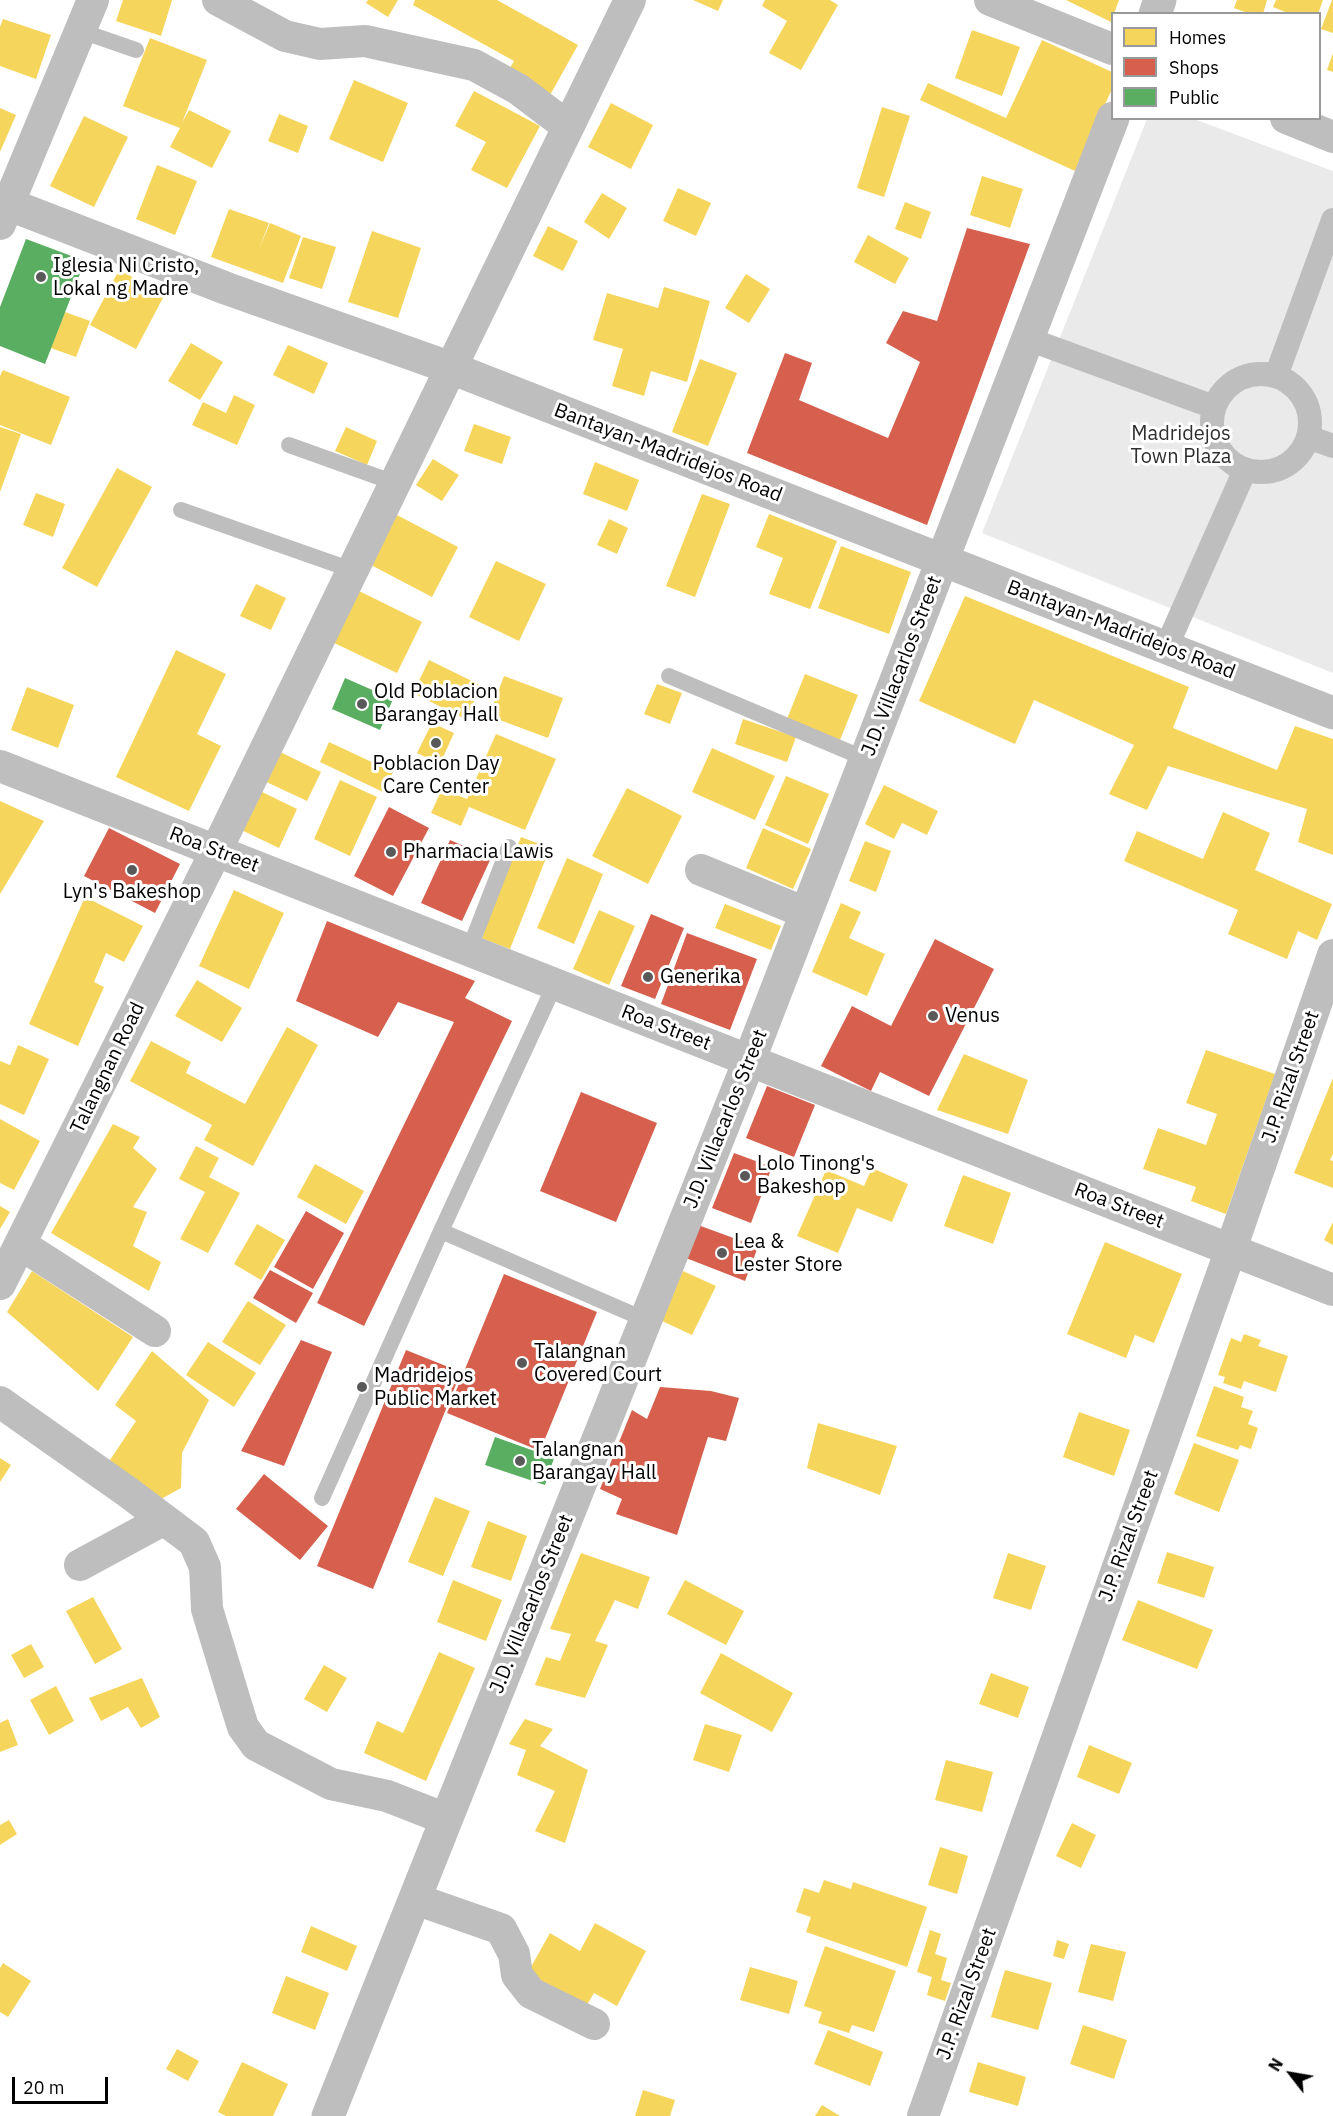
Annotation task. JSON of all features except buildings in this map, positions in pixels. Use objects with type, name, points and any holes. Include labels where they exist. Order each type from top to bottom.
[{"type":"street","points":[[2,209],[93,0]]},
{"type":"street","points":[[218,0],[285,36],[320,44],[365,41],[474,65],[518,89],[567,126]]},
{"type":"street","name":"Talangnan Road","points":[[0,1284],[216,851],[630,0]]},
{"type":"street","points":[[990,0],[1111,48]]},
{"type":"street","name":"J.D. Villacarlos Street","points":[[328,2116],[749,1061],[1112,120]]},
{"type":"street","points":[[1291,120],[1333,137]]},
{"type":"street","name":"Bantayan-Madridejos Road","points":[[2,209],[451,368],[1333,713]]},
{"type":"street","points":[[1276,375],[1333,220]]},
{"type":"street","points":[[1028,339],[1214,408]]},
{"type":"street","points":[[1261,373],[1276,375],[1290,382],[1301,393],[1308,407],[1310,422],[1308,437],[1301,451],[1290,462],[1276,469],[1261,472],[1245,470],[1232,463],[1221,452],[1214,438],[1211,423],[1214,408],[1221,394],[1232,382],[1245,376],[1261,373]]},
{"type":"street","points":[[1308,437],[1333,446]]},
{"type":"street","points":[[1166,648],[1245,470]]},
{"type":"street","name":"Roa Street","points":[[0,766],[1333,1290]]},
{"type":"street","points":[[701,870],[806,913]]},
{"type":"street","name":"J.P. Rizal Street","points":[[923,2116],[1231,1250],[1333,955]]},
{"type":"street","points":[[20,1244],[155,1331]]},
{"type":"street","points":[[0,1402],[194,1542],[205,1567],[207,1609],[243,1727],[256,1745],[331,1784],[387,1796],[446,1819]]},
{"type":"street","points":[[80,1565],[163,1520]]},
{"type":"street","points":[[415,1899],[501,1929],[514,1954],[517,1975],[531,1993],[594,2024]]},
{"type":"lane","points":[[81,31],[136,50]]},
{"type":"lane","points":[[289,445],[395,483]]},
{"type":"lane","points":[[182,510],[352,570]]},
{"type":"lane","points":[[669,676],[866,759]]},
{"type":"lane","points":[[469,950],[509,847]]},
{"type":"lane","points":[[322,1497],[555,984]]},
{"type":"lane","points":[[441,1231],[646,1320]]},
{"type":"green space","name":"Madridejos Town Plaza","points":[[1147,120],[1197,120],[1333,171],[1333,673],[982,533]]},
{"type":"place","name":"Iglesia Ni Cristo, Lokal ng Madre","points":[[41,277]]},
{"type":"place","name":"Old Poblacion Barangay Hall","points":[[362,704]]},
{"type":"place","name":"Poblacion Day Care Center","points":[[436,743]]},
{"type":"place","name":"Pharmacia Lawis","points":[[391,852]]},
{"type":"place","name":"Lyn's Bakeshop","points":[[132,870]]},
{"type":"place","name":"Generika","points":[[648,977]]},
{"type":"place","name":"Venus","points":[[933,1016]]},
{"type":"place","name":"Lolo Tinong's Bakeshop","points":[[745,1176]]},
{"type":"place","name":"Lea & Lester Store","points":[[722,1253]]},
{"type":"place","name":"Talangnan Covered Court","points":[[522,1363]]},
{"type":"place","name":"Madridejos Public Market","points":[[362,1387]]},
{"type":"place","name":"Talangnan Barangay Hall","points":[[520,1461]]}]
